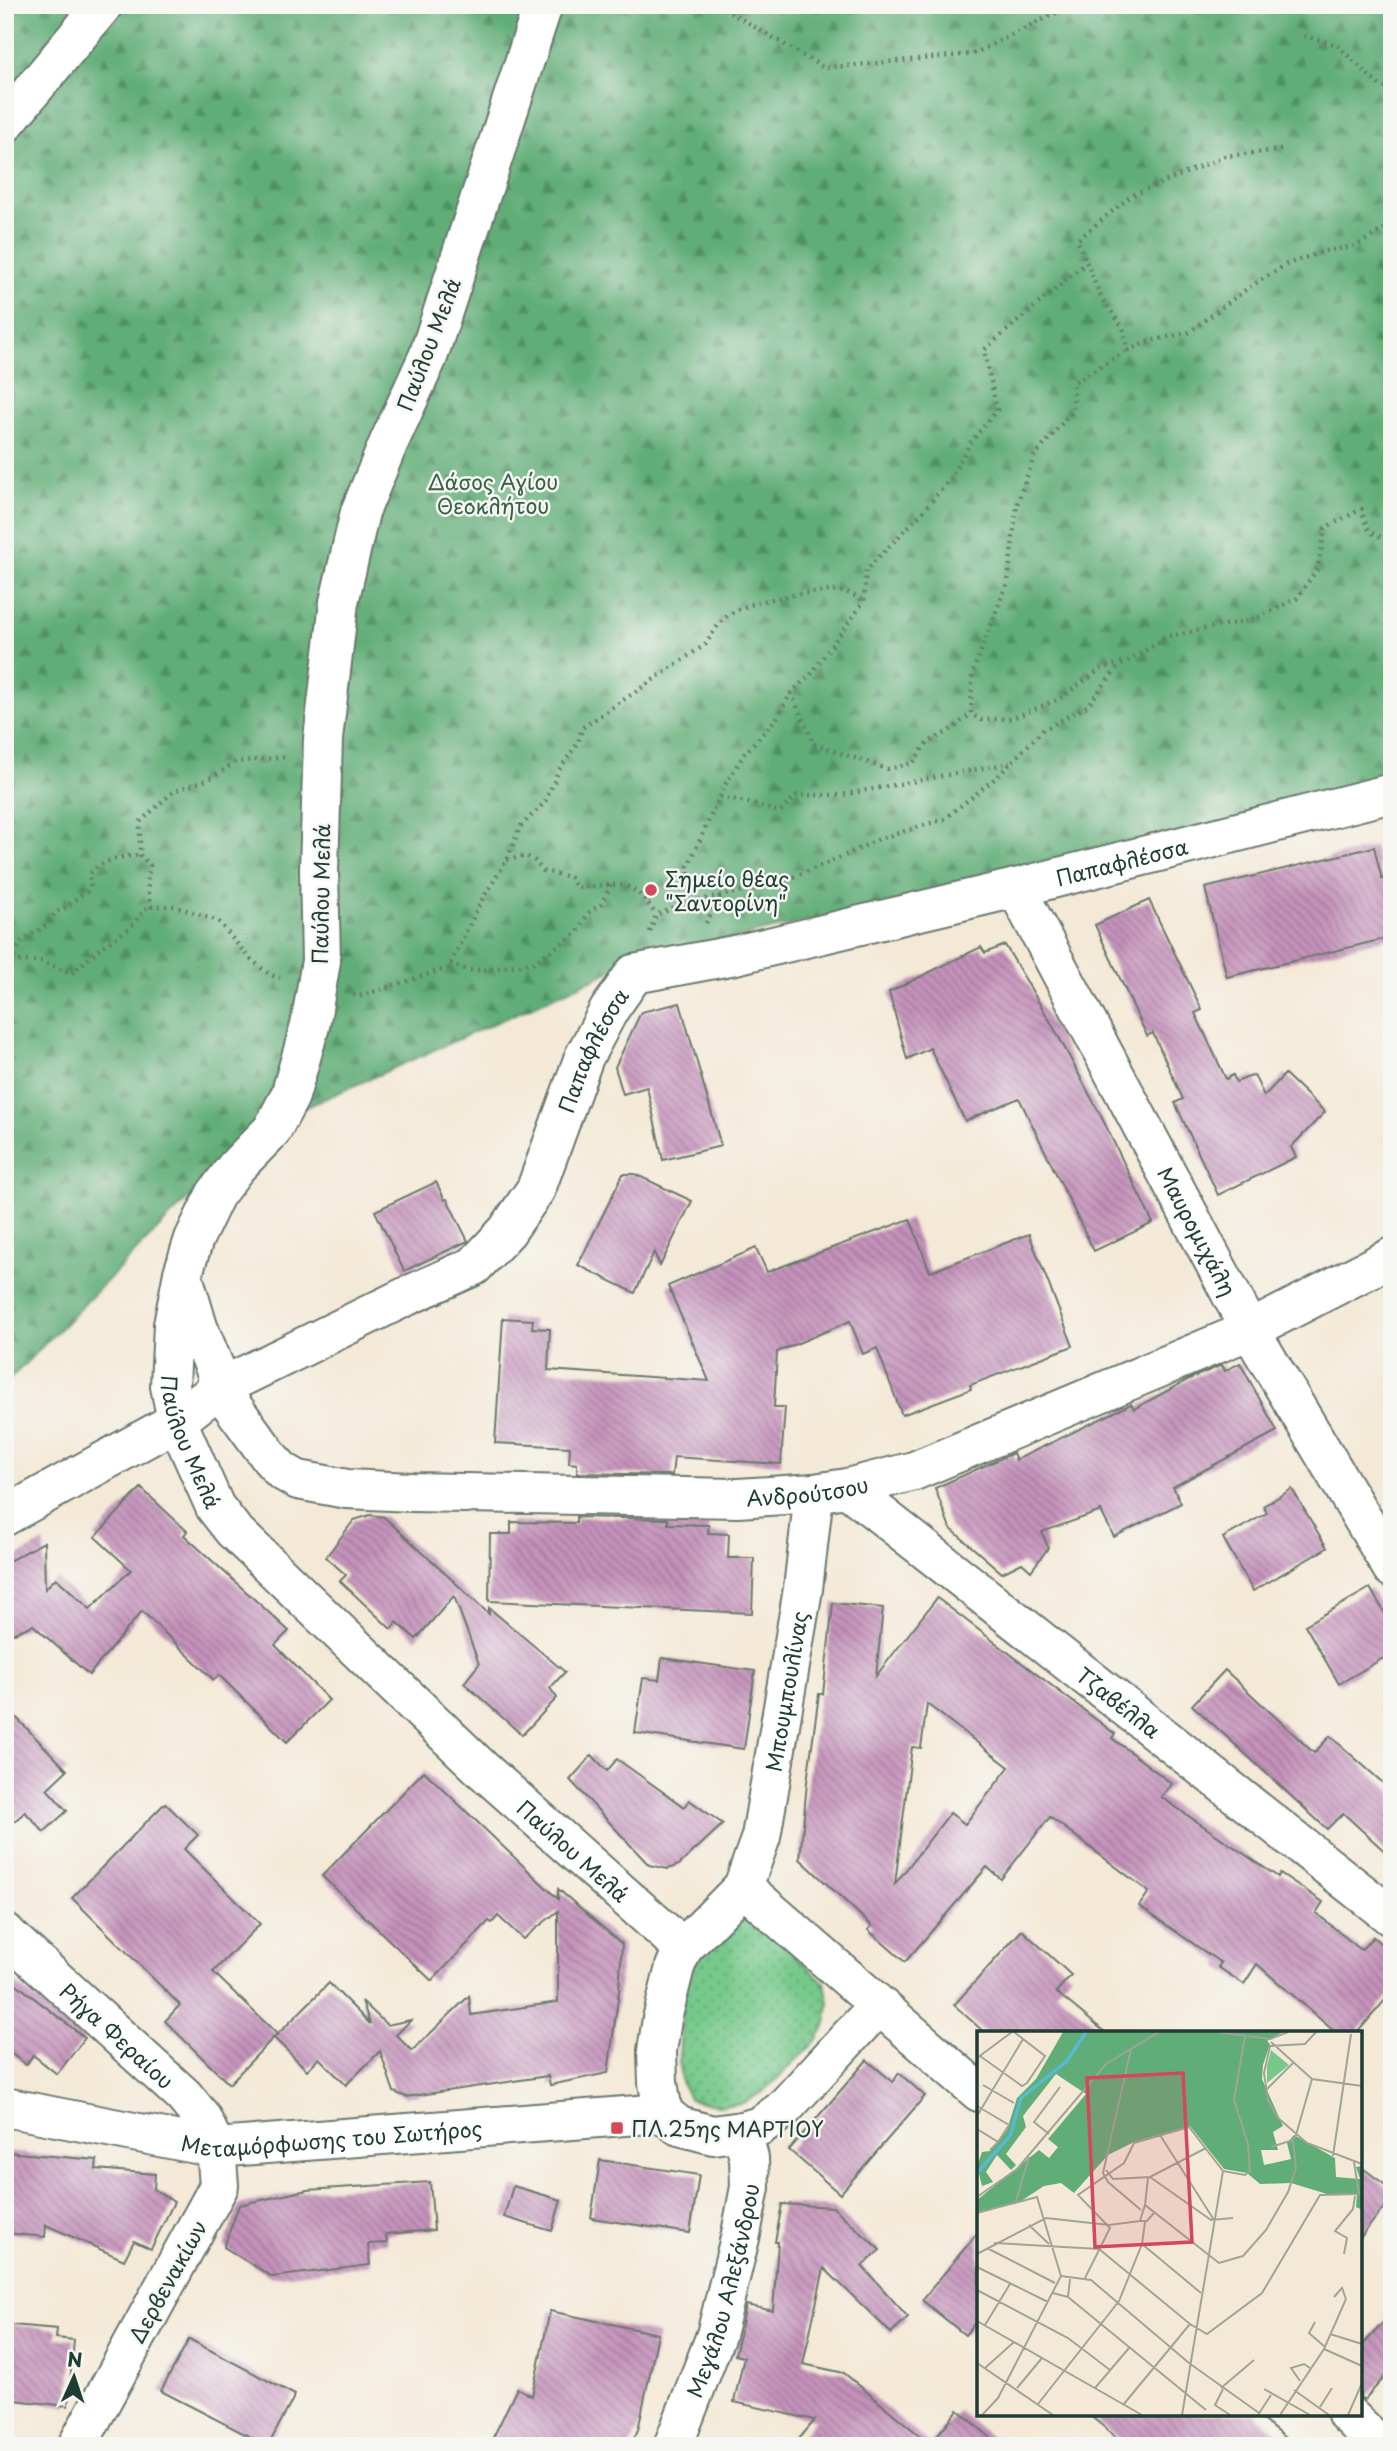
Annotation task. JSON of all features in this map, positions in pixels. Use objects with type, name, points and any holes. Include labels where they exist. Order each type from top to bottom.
[{"type":"street","points":[[5,123],[103,5]]},
{"type":"street","name":"Παύλου Μελά","points":[[544,5],[428,356],[360,512],[339,602],[322,761],[319,870],[321,961],[310,1026],[290,1096],[272,1130],[236,1167],[215,1195],[194,1238],[183,1273],[173,1325],[170,1386],[177,1421],[215,1507],[233,1530],[483,1770],[683,1948]]},
{"type":"street","name":"Παπαφλέσσα","points":[[5,1516],[177,1421],[219,1388],[474,1266],[507,1231],[536,1189],[584,1057],[609,1010],[634,974],[735,955],[1016,888],[1392,793]]},
{"type":"street","name":"Μαυρομιχάλη","points":[[1016,888],[1250,1330],[1392,1568]]},
{"type":"street","name":"Ανδρούτσου","points":[[219,1388],[282,1471],[307,1483],[347,1489],[412,1492],[738,1498],[831,1490],[914,1471],[1250,1330],[1392,1257]]},
{"type":"street","points":[[183,1273],[198,1327],[216,1371],[219,1388]]},
{"type":"street","name":"Μπουμπουλίνας","points":[[743,1887],[761,1837],[803,1589],[831,1490]]},
{"type":"street","name":"Τζαβέλλα","points":[[831,1490],[1392,1917]]},
{"type":"street","points":[[879,2005],[782,2109],[760,2126],[713,2134],[690,2130],[671,2122],[663,2113],[657,2051],[669,1987],[683,1948],[743,1887],[879,2005],[977,2090]]},
{"type":"street","name":"Ρήγα Φεραίου","points":[[5,1933],[184,2096],[201,2117],[216,2148]]},
{"type":"street","name":"Μεταμόρφωσης του Σωτήρος","points":[[5,2107],[216,2148],[663,2113]]},
{"type":"street","name":"Μεγάλου Αλεξάνδρου","points":[[673,2446],[716,2335],[741,2234],[750,2187],[749,2158],[742,2131]]},
{"type":"street","name":"Δερβενακίων","points":[[77,2446],[219,2186],[216,2148]]},
{"type":"street","points":[[1349,2416],[1381,2446]]},
{"type":"path","points":[[718,5],[824,68],[973,54],[1072,5]]},
{"type":"path","points":[[1304,36],[1336,45],[1382,88],[1392,88]]},
{"type":"path","points":[[1128,350],[1123,327],[1102,299],[1077,240],[1131,196],[1224,156],[1281,149]]},
{"type":"path","points":[[971,714],[972,674],[1008,581],[1017,504],[1034,457],[1073,410],[1074,382],[1128,350],[1189,332],[1248,288],[1287,264],[1325,251],[1356,246],[1392,224]]},
{"type":"path","points":[[690,902],[688,866],[720,797],[745,753],[776,719],[792,693],[811,674],[864,601],[866,570],[943,488],[970,443],[997,410],[984,350],[1086,263]]},
{"type":"path","points":[[507,860],[526,856],[535,860],[543,871],[569,877],[576,887],[611,884],[631,886],[644,897],[656,915],[690,902],[774,885],[879,839],[944,818],[997,777],[1043,730],[1087,705],[1118,667],[1169,636],[1255,619],[1297,598],[1318,568],[1325,528],[1362,509],[1364,524],[1374,535],[1392,540]]},
{"type":"path","points":[[8,961],[42,961],[71,974],[102,947],[130,929],[147,907],[174,906],[218,921],[248,957],[270,975],[316,990],[360,996],[448,968],[507,860],[520,827],[545,802],[559,770],[579,743],[582,727],[706,645],[729,614],[754,603],[817,591],[847,592],[864,601]]},
{"type":"path","points":[[971,714],[982,720],[1013,718],[1059,699],[1101,669],[1130,660]]},
{"type":"path","points":[[792,693],[814,744],[887,769],[913,764],[927,743],[971,714]]},
{"type":"path","points":[[140,855],[141,822],[174,791],[209,779],[236,762],[285,757],[322,761]]},
{"type":"path","points":[[720,797],[751,803],[780,813],[797,795],[841,794],[1011,762]]},
{"type":"path","points":[[8,961],[25,939],[48,926],[55,912],[72,905],[78,896],[87,892],[89,875],[94,868],[114,858],[140,855],[150,864],[147,882],[151,908]]},
{"type":"path","points":[[450,964],[468,970],[484,970],[533,963],[578,932],[588,913],[601,904],[611,884]]},
{"type":"green space","name":"Δάσος Αγίου Θεοκλήτου","points":[[5,5],[1392,5],[1392,789],[636,960],[257,1129],[5,1384]]},
{"type":"green space","points":[[741,1913],[758,1921],[825,1983],[829,2003],[826,2024],[815,2042],[763,2092],[743,2103],[719,2106],[689,2099],[681,2082],[679,2057],[685,1983],[689,1964]]},
{"type":"building","points":[[1374,847],[1382,879],[1392,876],[1392,937],[1227,977],[1205,888]]},
{"type":"building","points":[[1149,900],[1202,1010],[1195,1013],[1226,1079],[1233,1075],[1236,1082],[1254,1075],[1264,1096],[1285,1074],[1325,1112],[1291,1147],[1296,1157],[1218,1195],[1175,1103],[1183,1099],[1153,1033],[1147,1036],[1095,925]]},
{"type":"building","points":[[1005,945],[1101,1116],[1153,1223],[1094,1251],[1019,1098],[965,1121],[930,1048],[907,1059],[889,992],[981,947],[985,953]]},
{"type":"building","points":[[680,1003],[721,1146],[663,1160],[647,1087],[623,1094],[615,1067],[641,1012]]},
{"type":"building","points":[[623,1174],[635,1174],[692,1201],[660,1266],[654,1252],[635,1293],[578,1265]]},
{"type":"building","points":[[436,1182],[468,1241],[404,1271],[375,1211]]},
{"type":"building","points":[[910,1219],[930,1272],[1029,1234],[1073,1346],[970,1385],[971,1389],[902,1415],[877,1348],[863,1354],[850,1321],[777,1352],[774,1407],[785,1407],[781,1464],[674,1457],[672,1475],[577,1473],[577,1464],[569,1463],[570,1447],[495,1443],[503,1318],[533,1320],[532,1328],[550,1329],[548,1370],[709,1381],[668,1286],[756,1248],[767,1272]]},
{"type":"building","points":[[1240,1363],[1277,1431],[1173,1487],[1181,1503],[1114,1537],[1101,1511],[1042,1532],[1048,1548],[1031,1571],[1022,1563],[1002,1573],[950,1528],[935,1488],[1013,1453],[1016,1460],[1131,1404],[1134,1409],[1189,1379],[1222,1365],[1225,1371]]},
{"type":"building","points":[[141,1488],[187,1531],[184,1535],[289,1631],[275,1645],[329,1700],[287,1742],[219,1675],[214,1680],[142,1611],[89,1675],[33,1625],[5,1637],[5,1563],[44,1542],[45,1589],[56,1578],[90,1609],[131,1570],[95,1537]]},
{"type":"building","points":[[1292,1489],[1327,1548],[1253,1591],[1223,1538],[1267,1513],[1263,1506]]},
{"type":"building","points":[[370,1515],[384,1517],[489,1614],[489,1608],[565,1672],[550,1688],[557,1698],[522,1735],[464,1683],[479,1664],[454,1596],[416,1639],[397,1622],[391,1629],[340,1581],[346,1575],[326,1557],[354,1520]]},
{"type":"building","points":[[576,1517],[668,1519],[668,1524],[709,1525],[708,1533],[729,1534],[728,1558],[754,1558],[752,1613],[489,1601],[490,1534],[511,1534],[511,1522],[576,1523]]},
{"type":"building","points":[[1370,1588],[1392,1625],[1392,1653],[1339,1684],[1305,1625]]},
{"type":"building","points":[[937,1598],[1115,1734],[1112,1738],[1172,1784],[1161,1797],[1278,1877],[1280,1873],[1323,1902],[1316,1913],[1361,1950],[1373,1937],[1392,1953],[1392,1992],[1359,2031],[1334,2031],[1257,1964],[1244,1984],[1218,1967],[1221,1963],[1139,1906],[1149,1892],[1050,1817],[1001,1879],[987,1867],[905,1962],[868,1930],[872,1926],[800,1859],[807,1782],[819,1694],[823,1694],[833,1603],[883,1608],[876,1676]],"holes":[[[927,1704],[1009,1767],[965,1824],[950,1813],[895,1884],[912,1747],[921,1748]]]},
{"type":"building","points":[[662,1658],[755,1671],[744,1749],[635,1733],[643,1678],[659,1680]]},
{"type":"building","points":[[1225,1670],[1314,1753],[1330,1736],[1392,1791],[1392,1858],[1343,1813],[1327,1829],[1192,1705]]},
{"type":"building","points":[[5,1706],[67,1770],[47,1789],[67,1811],[44,1832],[25,1812],[5,1830]]},
{"type":"building","points":[[592,1755],[607,1771],[617,1759],[684,1807],[689,1800],[723,1824],[679,1865],[668,1869],[649,1865],[570,1780]]},
{"type":"building","points":[[424,1771],[558,1899],[558,1889],[622,1944],[608,2073],[550,2085],[548,2076],[406,2097],[394,2092],[380,2051],[346,2085],[319,2058],[307,2070],[274,2038],[329,1983],[370,2024],[362,2001],[387,2025],[411,2020],[396,2035],[412,2051],[469,1996],[471,2015],[558,2002],[558,1911],[523,1939],[498,1916],[492,1923],[489,1921],[432,1981],[322,1876]]},
{"type":"building","points":[[165,1803],[198,1835],[184,1849],[260,1924],[213,1972],[277,2034],[229,2084],[165,2021],[180,2005],[72,1898]]},
{"type":"building","points":[[1022,1930],[1071,1975],[1056,1992],[1104,2031],[983,2031],[954,2005]]},
{"type":"building","points":[[5,1975],[85,2038],[57,2074],[33,2055],[26,2065],[5,2049]]},
{"type":"building","points":[[867,2060],[893,2082],[899,2073],[925,2096],[840,2194],[789,2150]]},
{"type":"building","points":[[5,2152],[97,2160],[96,2169],[155,2174],[154,2189],[174,2202],[151,2249],[134,2241],[124,2260],[46,2225],[45,2237],[5,2233]]},
{"type":"building","points":[[600,2160],[699,2175],[690,2233],[591,2218]]},
{"type":"building","points":[[1362,2168],[1392,2190],[1392,2197],[1362,2235]]},
{"type":"building","points":[[430,2182],[434,2230],[386,2234],[387,2243],[368,2244],[370,2265],[272,2277],[224,2247],[239,2205],[307,2190]]},
{"type":"building","points":[[513,2186],[561,2200],[552,2231],[504,2217]]},
{"type":"building","points":[[782,2204],[833,2207],[880,2250],[862,2266],[908,2317],[891,2333],[824,2268],[803,2364],[844,2373],[930,2444],[958,2410],[1001,2446],[793,2446],[815,2420],[734,2402],[744,2357],[735,2355],[746,2305],[773,2311],[778,2242],[775,2242]]},
{"type":"building","points":[[977,2233],[977,2320],[965,2335],[922,2300]]},
{"type":"building","points":[[550,2311],[658,2334],[638,2430],[630,2446],[489,2446],[517,2388],[532,2396]]},
{"type":"building","points":[[1392,2313],[1392,2369],[1364,2400],[1362,2398],[1362,2346]]},
{"type":"building","points":[[12,2325],[57,2329],[56,2338],[74,2340],[68,2406],[5,2399],[5,2371],[8,2372]]},
{"type":"building","points":[[189,2339],[295,2395],[268,2446],[161,2391]]},
{"type":"building","points":[[1090,2416],[1258,2416],[1295,2446],[1127,2446]]},
{"type":"place","name":"Σημείο θέας \"Σαντορίνη\"","points":[[651,890]]},
{"type":"place","name":"ΠΛ.25ης ΜΑΡΤΙΟΥ","points":[[617,2128]]}]
